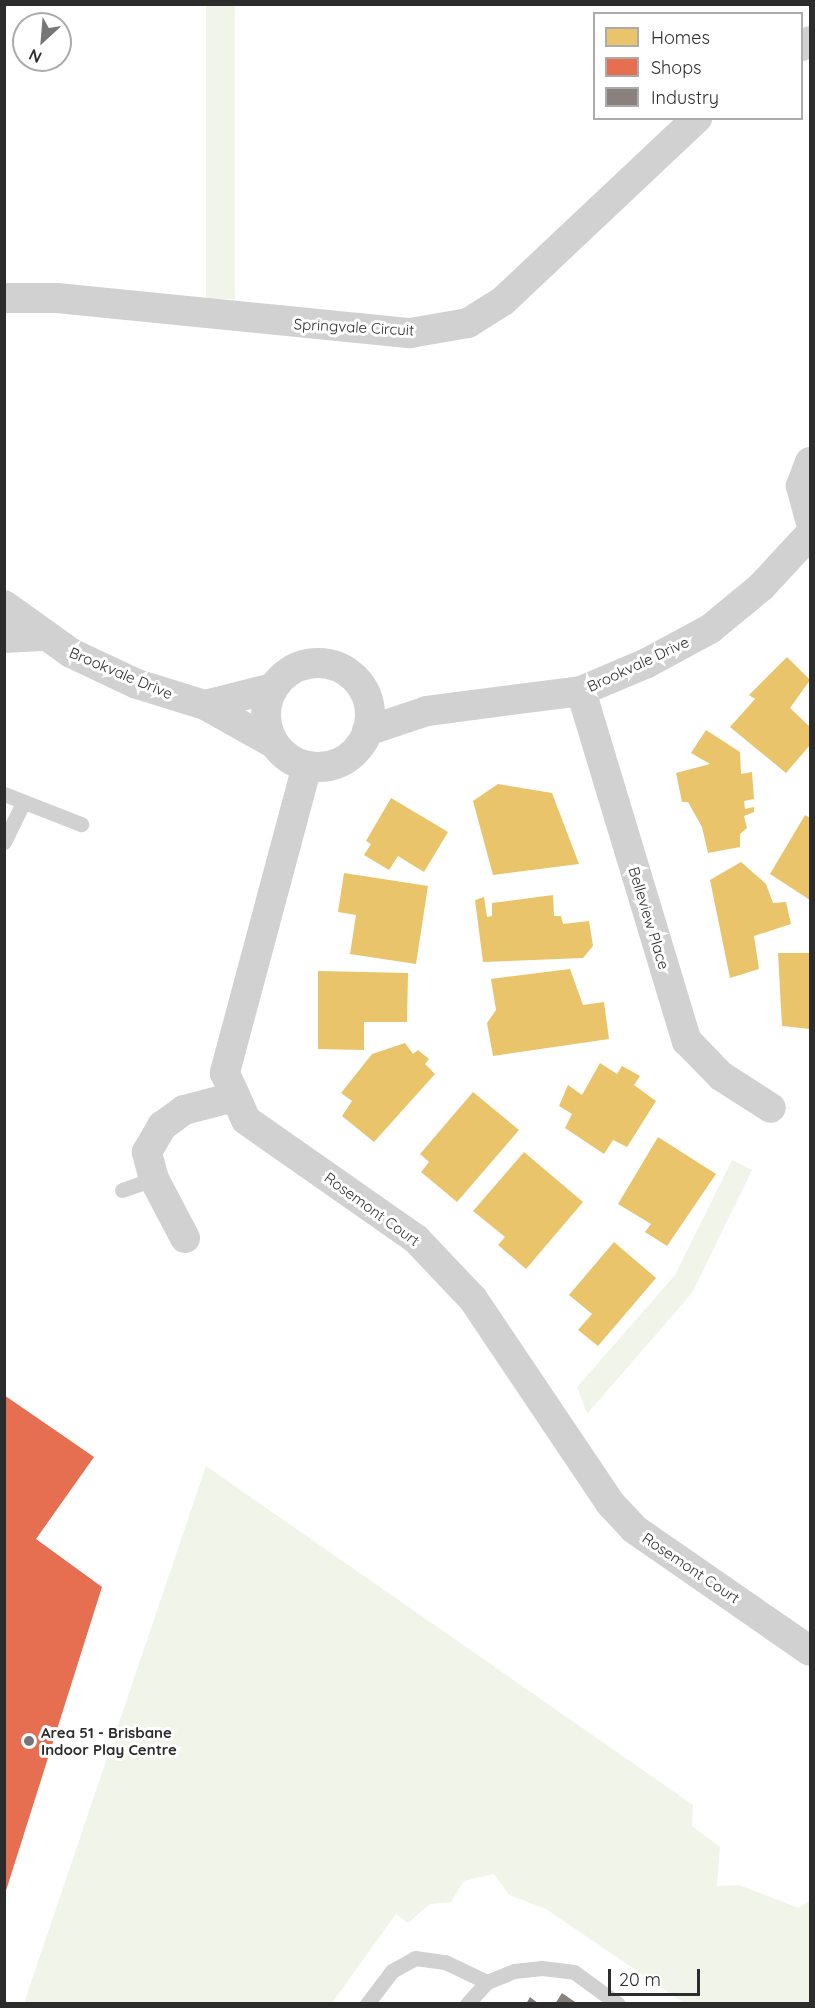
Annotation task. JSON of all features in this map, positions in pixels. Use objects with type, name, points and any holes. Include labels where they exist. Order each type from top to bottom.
[{"type":"street","name":"Springvale Circuit","points":[[4,298],[57,298],[410,333],[468,324],[503,301],[695,120]]},
{"type":"street","points":[[810,462],[801,486],[810,519]]},
{"type":"street","name":"Brookvale Drive","points":[[367,731],[427,711],[580,691],[710,629],[761,587],[810,534]]},
{"type":"street","name":"Brookvale Drive","points":[[4,604],[41,636],[137,684],[205,705],[273,743]]},
{"type":"street","name":"Brookvale Drive","points":[[4,638],[41,636]]},
{"type":"street","points":[[318,663],[350,675],[364,692],[367,731],[347,758],[331,766],[307,766],[290,760],[273,743],[265,718],[273,688],[285,674],[318,663]]},
{"type":"street","points":[[205,705],[273,688]]},
{"type":"street","name":"Belleview Place","points":[[580,691],[687,1041],[721,1076],[771,1108]]},
{"type":"street","name":"Brookvale Drive","points":[[364,692],[427,711]]},
{"type":"street","name":"Rosemont Court","points":[[307,766],[249,998],[230,1046],[225,1073],[246,1120],[416,1239],[473,1299],[610,1503],[634,1529],[810,1651]]},
{"type":"street","points":[[185,1238],[154,1179],[147,1152],[162,1126],[184,1110],[234,1097]]},
{"type":"lane","points":[[4,794],[22,805],[81,824]]},
{"type":"lane","points":[[4,842],[22,805]]},
{"type":"lane","points":[[122,1190],[154,1179]]},
{"type":"lane","points":[[368,2004],[392,1971],[415,1958],[446,1962],[487,1982]]},
{"type":"lane","points":[[467,2004],[487,1982],[514,1971],[574,1972],[618,2004]]},
{"type":"shaded area","points":[[206,5],[235,5],[235,299],[206,299]]},
{"type":"shaded area","points":[[732,1160],[752,1170],[692,1293],[587,1414],[577,1387],[675,1275]]},
{"type":"shaded area","points":[[206,1466],[693,1805],[692,1826],[720,1847],[717,1886],[739,1885],[799,1908],[810,1900],[810,2003],[684,2003],[546,1909],[509,1895],[494,1874],[464,1881],[451,1902],[430,1904],[408,1923],[396,1914],[332,2003],[24,2003]]},
{"type":"building: Homes","points":[[787,657],[810,680],[790,708],[810,727],[810,745],[786,773],[730,727],[755,699],[749,695]]},
{"type":"building: Homes","points":[[706,730],[740,752],[741,774],[752,772],[754,799],[744,801],[745,809],[754,807],[754,812],[744,816],[747,828],[740,834],[740,847],[708,853],[702,827],[688,802],[682,802],[676,773],[710,764],[691,753]]},
{"type":"building: Homes","points":[[498,784],[552,793],[579,864],[493,875],[473,801]]},
{"type":"building: Homes","points":[[391,798],[448,832],[424,872],[398,856],[389,870],[364,855],[371,844],[366,841]]},
{"type":"building: Homes","points":[[805,815],[810,818],[810,900],[770,874]]},
{"type":"building: Homes","points":[[741,862],[766,884],[773,903],[786,902],[791,924],[754,936],[759,969],[730,978],[710,880]]},
{"type":"building: Homes","points":[[344,873],[428,886],[416,964],[350,954],[356,915],[338,912]]},
{"type":"building: Homes","points":[[553,895],[554,916],[561,916],[563,924],[589,921],[593,946],[583,958],[483,962],[475,900],[484,897],[487,917],[492,916],[492,903]]},
{"type":"building: Homes","points":[[778,953],[810,953],[810,1029],[782,1026]]},
{"type":"building: Homes","points":[[570,969],[583,1005],[604,1002],[609,1039],[493,1056],[487,1023],[496,1010],[491,979]]},
{"type":"building: Homes","points":[[318,971],[408,973],[407,1022],[364,1022],[364,1050],[318,1049]]},
{"type":"building: Homes","points":[[405,1043],[413,1054],[418,1050],[429,1059],[425,1064],[435,1074],[374,1142],[342,1116],[352,1101],[341,1093],[372,1054]]},
{"type":"building: Homes","points":[[600,1063],[617,1074],[622,1066],[640,1076],[634,1085],[656,1101],[627,1147],[613,1140],[604,1154],[565,1128],[572,1114],[559,1106],[568,1085],[582,1095]]},
{"type":"building: Homes","points":[[473,1092],[519,1130],[457,1202],[421,1172],[429,1162],[420,1154]]},
{"type":"building: Homes","points":[[658,1137],[716,1174],[667,1246],[645,1232],[651,1224],[618,1204]]},
{"type":"building: Homes","points":[[524,1152],[583,1202],[526,1269],[498,1245],[505,1237],[473,1211]]},
{"type":"building: Homes","points":[[614,1242],[656,1278],[598,1346],[578,1330],[592,1314],[569,1295]]},
{"type":"building: Shops","name":"Area 51 - Brisbane Indoor Play Centre","points":[[4,1395],[94,1457],[36,1539],[102,1587],[5,1894]]},
{"type":"building: Industry","points":[[562,1993],[578,2004],[555,2004]]},
{"type":"building: Industry","points":[[530,1997],[539,2004],[526,2004]]},
{"type":"place","name":"Area 51 - Brisbane Indoor Play Centre","points":[[29,1741]]}]
